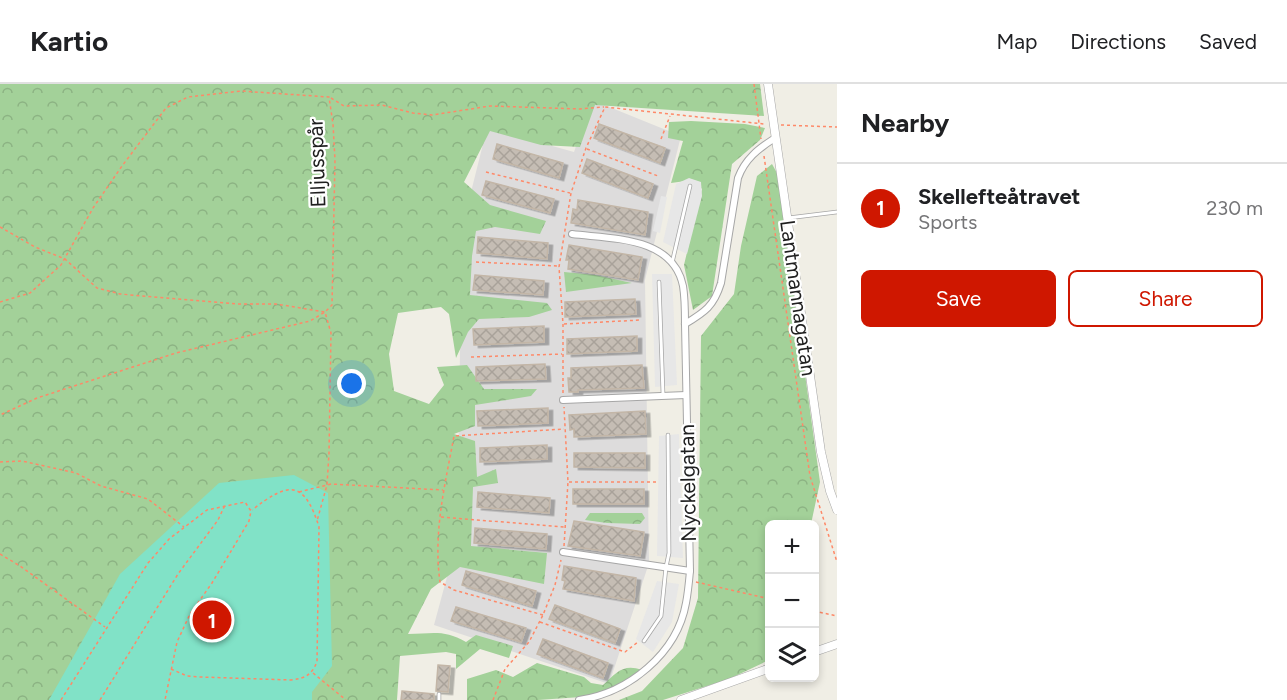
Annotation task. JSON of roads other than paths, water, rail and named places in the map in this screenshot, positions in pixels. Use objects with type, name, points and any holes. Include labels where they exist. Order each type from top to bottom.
[{"type":"street","name":"Lantmannagatan","points":[[768,84],[821,452],[830,492],[837,510]]},
{"type":"street","points":[[685,324],[705,312],[717,297],[742,166],[762,146],[775,138]]},
{"type":"street","points":[[572,234],[645,244],[660,252],[672,264]]},
{"type":"street","name":"Nyckelgatan","points":[[579,700],[594,698],[617,689],[638,676],[654,662],[669,643],[686,605],[690,571],[685,324],[682,285],[672,264]]},
{"type":"street","name":"Nyckelgatan","points":[[563,400],[686,395]]},
{"type":"street","name":"Nyckelgatan","points":[[563,552],[690,571]]},
{"type":"street","points":[[819,650],[837,644]]},
{"type":"street","points":[[681,700],[765,670]]},
{"type":"lane","points":[[672,264],[690,186]]},
{"type":"lane","points":[[786,219],[837,212]]},
{"type":"lane","points":[[659,282],[663,396]]},
{"type":"lane","points":[[644,641],[662,616],[669,553],[668,435]]},
{"type":"lane","points":[[439,694],[439,700]]},
{"type":"place","name":"Skellefteåtravet","points":[[212,620]]}]
